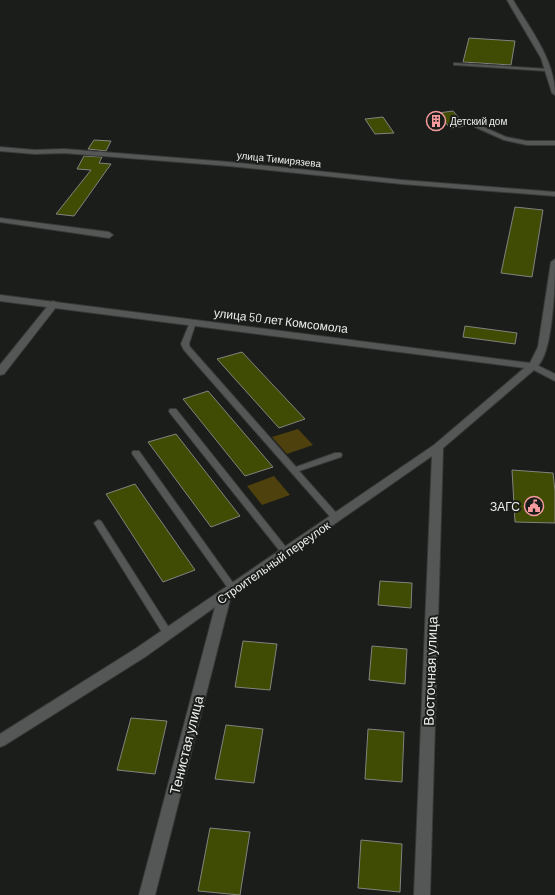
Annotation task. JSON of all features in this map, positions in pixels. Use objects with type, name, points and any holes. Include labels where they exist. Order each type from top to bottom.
[{"type":"street","points":[[510,0],[544,58],[555,93]]},
{"type":"street","name":"улица Тимирязева","points":[[0,149],[35,152],[64,151],[229,164],[402,182],[555,194]]},
{"type":"street","points":[[0,220],[110,235]]},
{"type":"street","points":[[533,366],[543,346],[555,262]]},
{"type":"street","name":"улица 50 лет Комсомола","points":[[0,298],[533,366],[555,378]]},
{"type":"street","points":[[0,372],[54,304]]},
{"type":"street","name":"Строительный переулок","points":[[0,741],[168,634],[438,447],[533,366]]},
{"type":"street","name":"Восточная улица","points":[[422,895],[438,447]]},
{"type":"street","name":"Тенистая улица","points":[[147,895],[229,592]]},
{"type":"lane","points":[[456,64],[547,70]]},
{"type":"lane","points":[[477,126],[504,138],[527,143],[555,143]]},
{"type":"lane","points":[[193,322],[185,344],[187,348],[336,518]]},
{"type":"lane","points":[[173,411],[286,553]]},
{"type":"lane","points":[[136,453],[229,592]]},
{"type":"lane","points":[[294,470],[338,455]]},
{"type":"lane","points":[[98,523],[168,634]]},
{"type":"shaded area","points":[[298,429],[313,445],[287,454],[272,437]]},
{"type":"shaded area","points":[[274,476],[290,495],[262,505],[247,486]]},
{"type":"building","points":[[469,38],[515,41],[511,65],[463,62]]},
{"type":"building","points":[[453,111],[466,126],[450,128],[438,113]]},
{"type":"building","points":[[383,117],[394,133],[375,134],[365,119]]},
{"type":"building","points":[[94,140],[111,141],[106,151],[88,149]]},
{"type":"building","points":[[84,156],[102,157],[99,163],[111,164],[74,216],[56,214],[91,170],[77,169]]},
{"type":"building","points":[[515,207],[543,210],[532,277],[501,273]]},
{"type":"building","points":[[465,326],[517,333],[515,344],[463,337]]},
{"type":"building","points":[[242,352],[305,419],[279,428],[217,359]]},
{"type":"building","points":[[208,391],[273,467],[245,476],[183,399]]},
{"type":"building","points":[[176,434],[240,516],[211,527],[148,442]]},
{"type":"building","name":"ЗАГС","points":[[512,470],[553,473],[555,491],[555,523],[515,522]]},
{"type":"building","points":[[135,484],[195,570],[163,582],[106,494]]},
{"type":"building","points":[[380,581],[412,583],[411,608],[378,605]]},
{"type":"building","points":[[243,641],[277,644],[270,690],[235,687]]},
{"type":"building","points":[[372,646],[407,649],[405,684],[369,680]]},
{"type":"building","points":[[131,718],[167,721],[155,774],[117,770]]},
{"type":"building","points":[[226,725],[263,729],[254,783],[215,779]]},
{"type":"building","points":[[368,729],[404,732],[402,782],[365,779]]},
{"type":"building","points":[[210,828],[250,832],[240,895],[198,891]]},
{"type":"building","points":[[361,840],[402,844],[400,892],[358,888]]},
{"type":"place","name":"Детский дом","points":[[436,121]]},
{"type":"place","name":"ЗАГС","points":[[534,506]]}]
